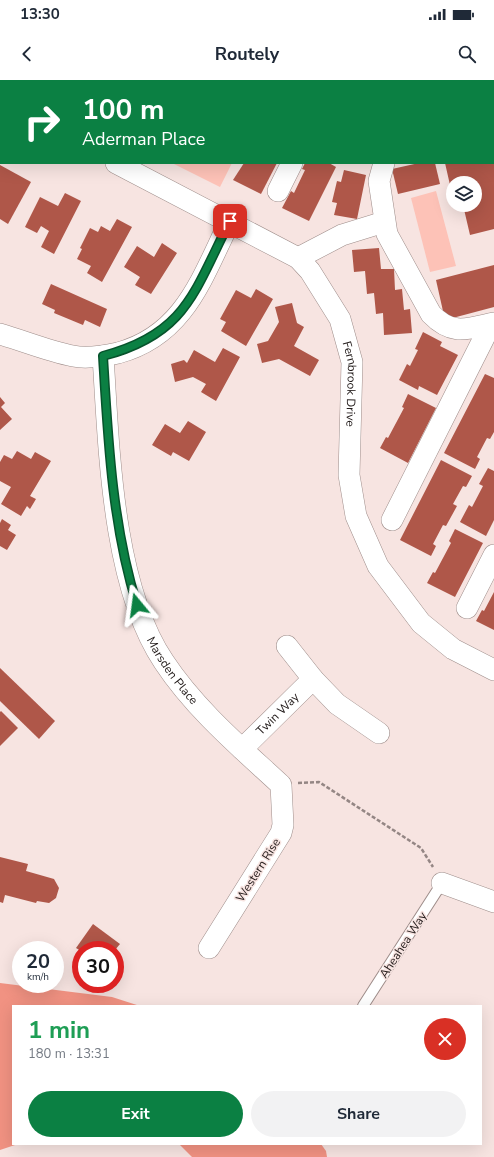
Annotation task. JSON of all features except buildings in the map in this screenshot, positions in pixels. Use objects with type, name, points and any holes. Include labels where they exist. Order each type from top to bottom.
[{"type":"street","name":"Fernbrook Drive","points":[[118,164],[230,221],[304,265],[340,319],[352,362],[349,475],[356,516],[378,566],[421,623],[453,649],[494,670]]},
{"type":"street","points":[[278,191],[292,164]]},
{"type":"street","points":[[384,164],[379,181],[385,228],[432,314],[442,325],[462,329],[492,323]]},
{"type":"street","points":[[0,334],[74,357],[103,356],[138,346],[157,335],[174,321],[188,304],[230,221]]},
{"type":"street","points":[[304,265],[342,235],[385,228]]},
{"type":"street","points":[[392,520],[492,323]]},
{"type":"street","name":"Marsden Place","points":[[103,356],[114,492],[122,546],[140,617],[152,642],[177,680],[242,749],[281,785]]},
{"type":"street","points":[[467,608],[494,556]]},
{"type":"street","points":[[287,646],[313,679],[349,714],[379,734]]},
{"type":"street","name":"Twin Way","points":[[242,749],[313,679]]},
{"type":"street","name":"Western Rise","points":[[209,948],[281,834],[281,785]]},
{"type":"street","points":[[442,883],[494,902]]},
{"type":"lane","name":"Aheahea Way","points":[[364,1005],[442,883]]},
{"type":"path","points":[[281,785],[320,782],[421,848],[442,883]]},
{"type":"shaded area","points":[[174,164],[232,164],[220,187]]},
{"type":"shaded area","points":[[436,191],[456,266],[430,272],[411,198]]},
{"type":"shaded area","points":[[0,983],[12,984],[12,993],[64,993],[64,991],[112,997],[137,1005],[12,1005],[12,1145],[15,1145],[0,1150]]},
{"type":"shaded area","points":[[180,1145],[322,1145],[326,1151],[327,1157],[192,1157]]},
{"type":"route","points":[[137,605],[122,546],[113,485],[103,356],[138,346],[157,335],[174,321],[188,304],[230,221]]}]
